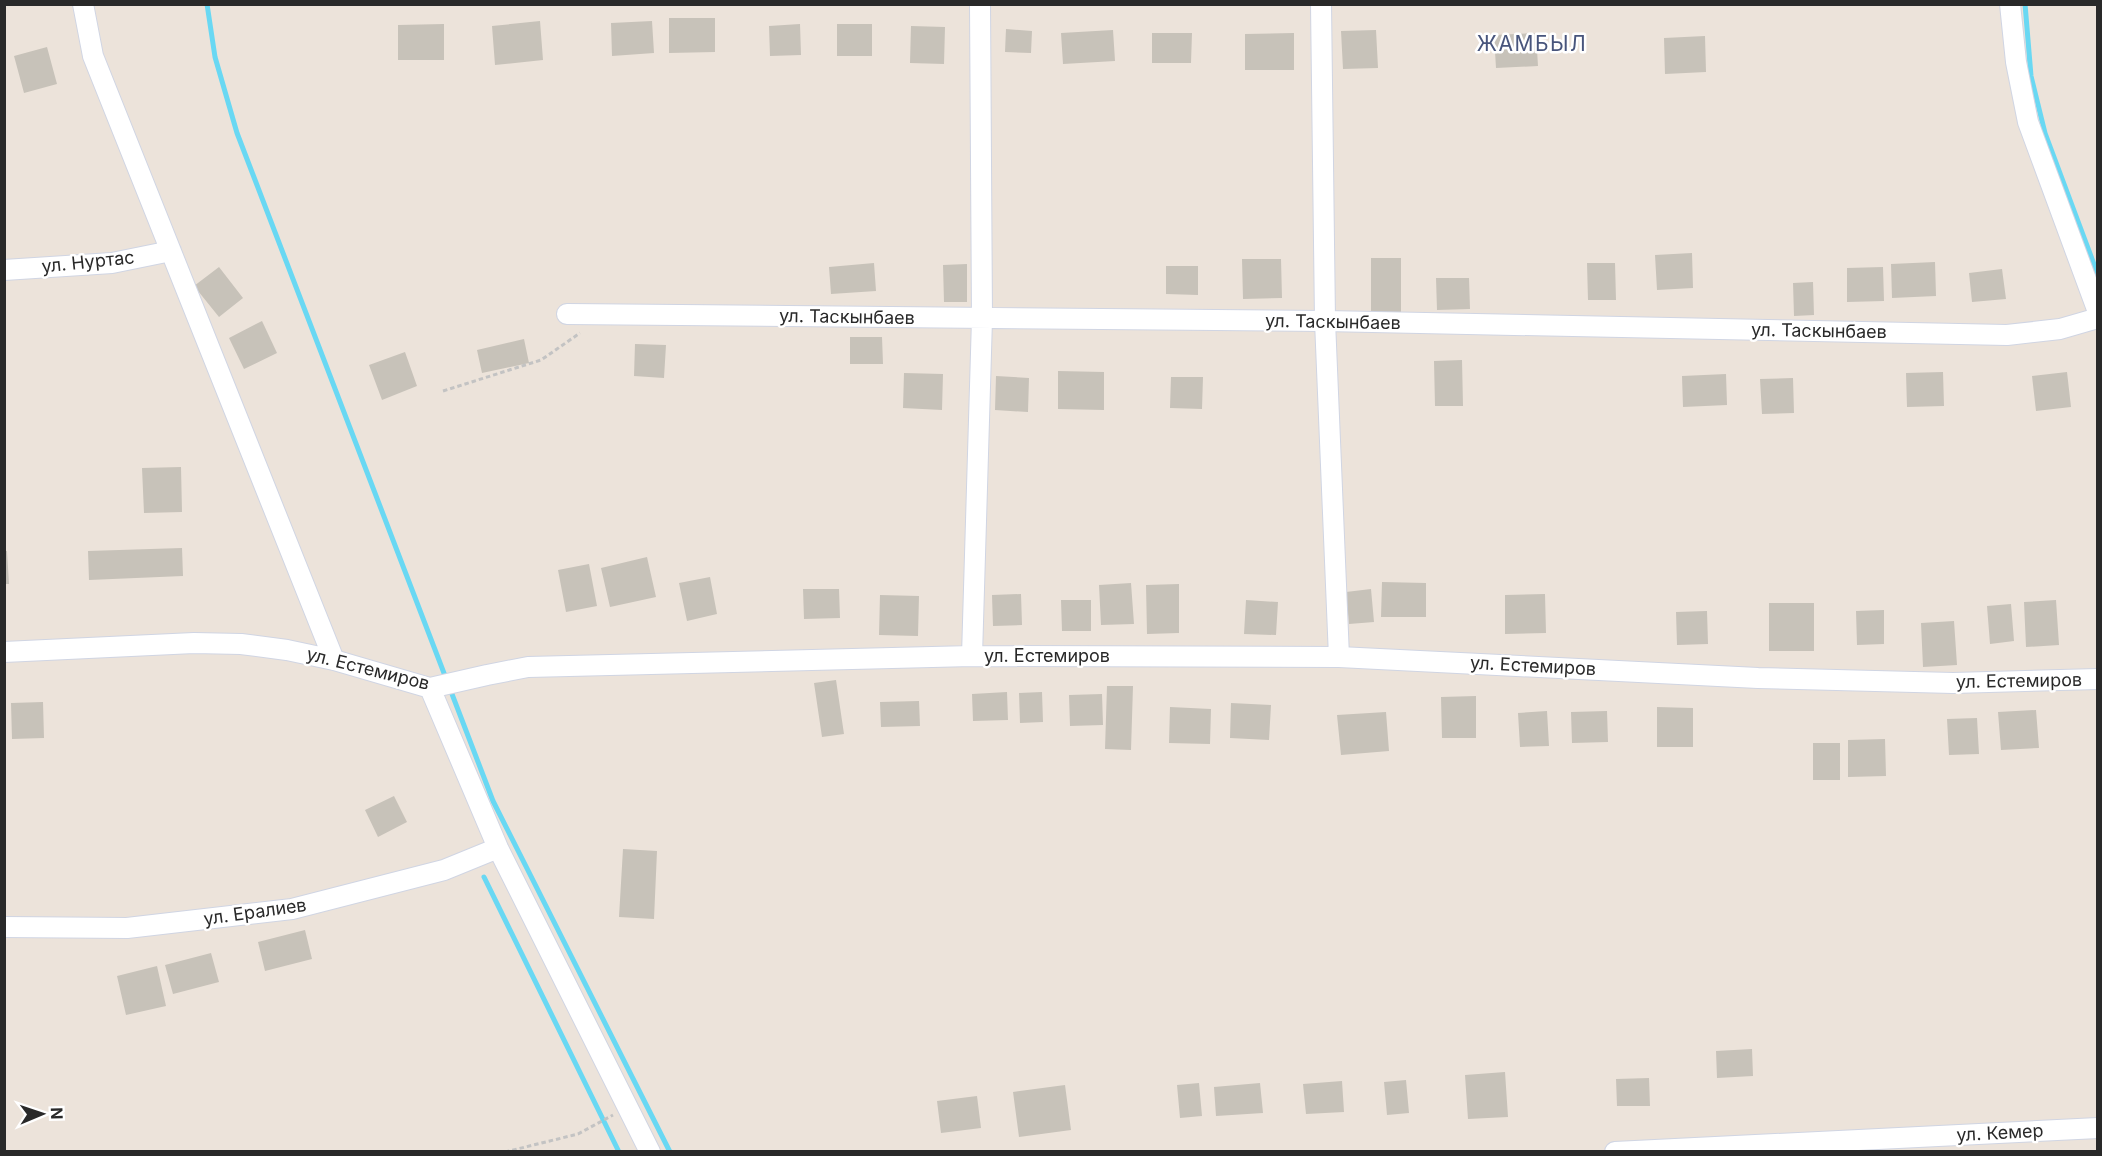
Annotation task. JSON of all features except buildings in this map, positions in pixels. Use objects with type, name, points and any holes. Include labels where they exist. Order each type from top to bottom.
[{"type":"street","points":[[83,4],[93,56],[334,660]]},
{"type":"street","points":[[972,656],[982,319],[980,4]]},
{"type":"street","points":[[1322,4],[1325,321],[1339,657]]},
{"type":"street","points":[[2010,4],[2016,62],[2028,122],[2097,312]]},
{"type":"street","name":"ул. Нуртас","points":[[4,270],[112,262],[171,250]]},
{"type":"street","name":"ул. Таскынбаев","points":[[567,314],[1325,321],[2007,335],[2060,329],[2097,318]]},
{"type":"street","name":"ул. Естемиров","points":[[4,652],[194,643],[241,644],[287,650],[334,660],[430,688],[528,667],[972,656],[1339,657],[1758,678],[1953,683],[2097,679]]},
{"type":"street","points":[[430,688],[498,848],[650,1152]]},
{"type":"street","name":"ул. Ералиев","points":[[4,927],[127,928],[292,909],[444,870],[498,848]]},
{"type":"street","name":"ул. Кемер","points":[[1615,1152],[2097,1128]]},
{"type":"path","points":[[443,391],[541,360],[606,314]]},
{"type":"path","points":[[505,1152],[578,1134],[628,1107]]},
{"type":"waterway","points":[[207,4],[215,57],[237,133],[493,801],[670,1152]]},
{"type":"waterway","points":[[2025,4],[2031,76],[2045,133],[2098,275]]},
{"type":"waterway","points":[[484,877],[619,1152]]},
{"type":"district","name":"ЖАМБЫЛ","points":[[1532,44]]}]
